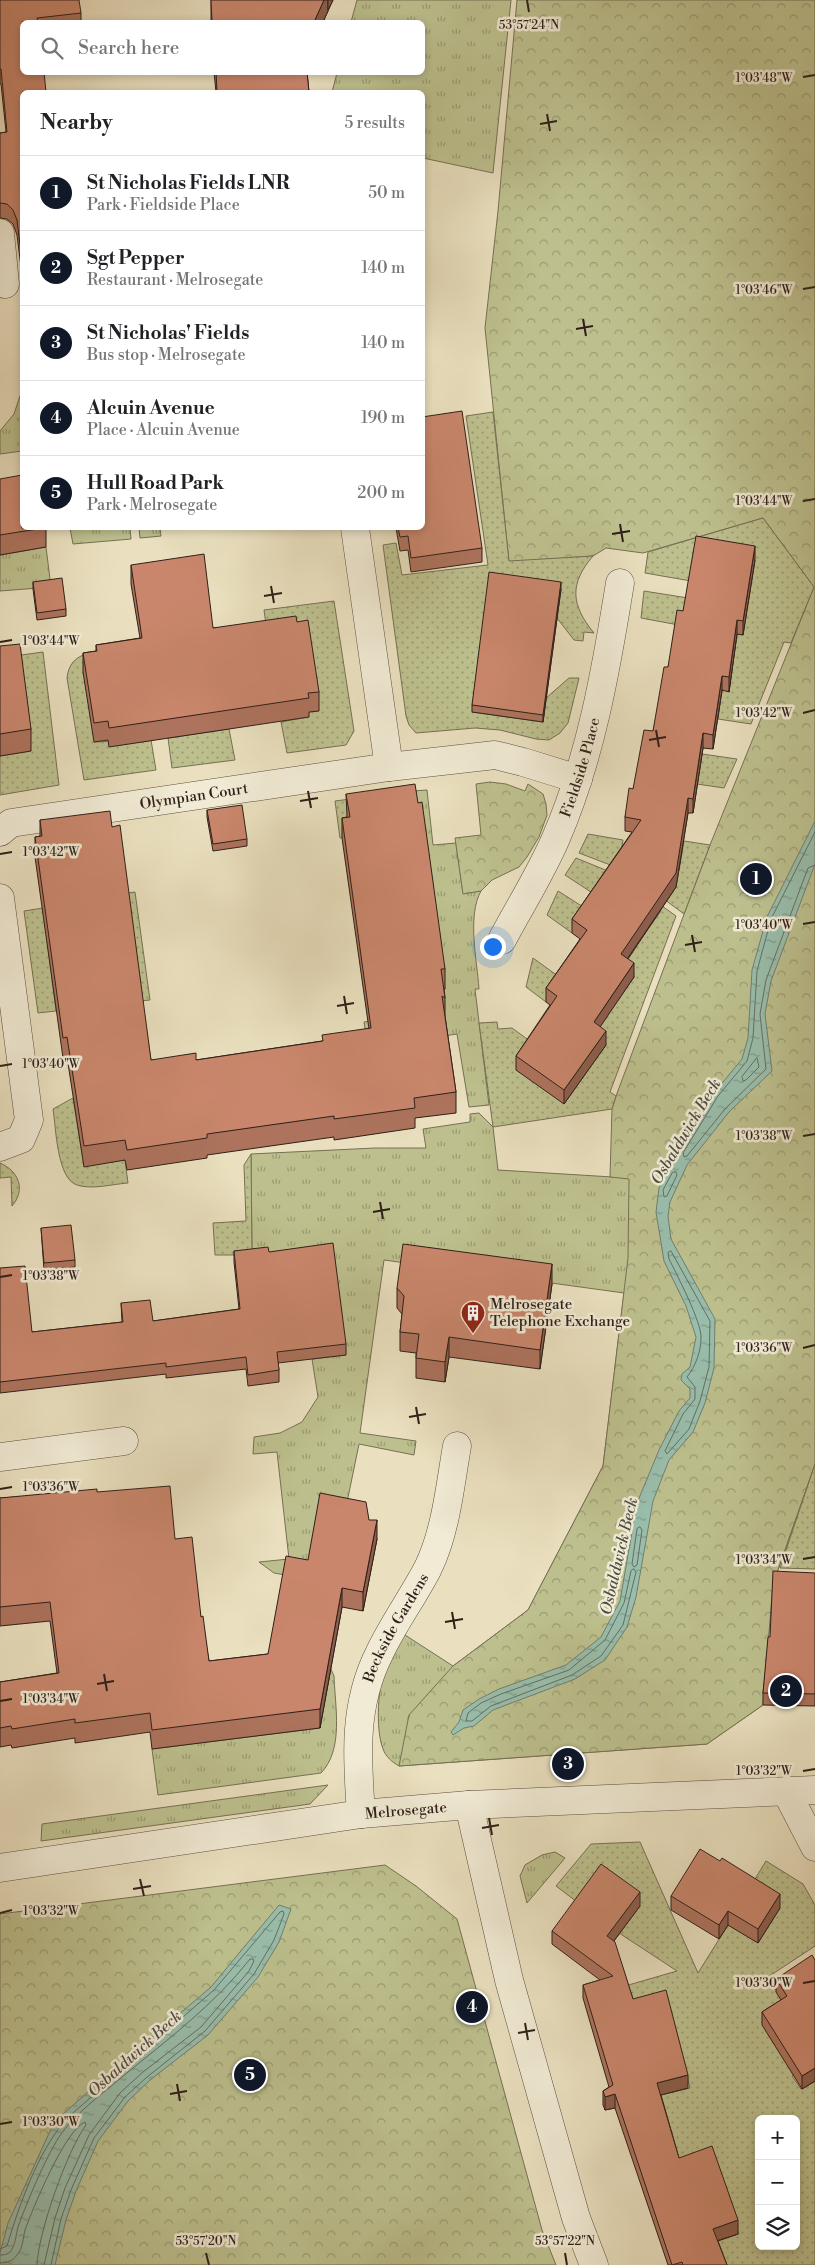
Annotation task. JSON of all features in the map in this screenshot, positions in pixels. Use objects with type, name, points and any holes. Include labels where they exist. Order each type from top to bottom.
[{"type":"street","points":[[0,233],[6,284]]},
{"type":"street","points":[[355,530],[389,767]]},
{"type":"street","name":"Fieldside Place","points":[[502,940],[556,839],[578,780],[605,678],[620,583]]},
{"type":"street","name":"Olympian Court","points":[[0,832],[11,823],[389,767],[495,755],[578,780]]},
{"type":"street","points":[[0,898],[29,1120],[21,1139],[0,1147]]},
{"type":"street","points":[[0,1456],[124,1441]]},
{"type":"street","name":"Beckside Gardens","points":[[361,1814],[357,1758],[360,1709],[378,1655],[428,1567],[440,1533],[457,1446]]},
{"type":"street","name":"Melrosegate","points":[[0,1868],[361,1814],[470,1805],[815,1790]]},
{"type":"street","points":[[786,1791],[815,1848]]},
{"type":"street","points":[[470,1805],[509,1980],[576,2218],[594,2265]]},
{"type":"green space","points":[[357,0],[511,0],[493,173],[425,158],[425,90],[333,90],[336,75],[425,75],[425,20],[352,20]]},
{"type":"green space","points":[[517,0],[815,0],[815,1464],[773,1584],[763,1705],[707,1744],[399,1766],[409,1715],[453,1666],[528,1610],[603,1466],[628,1258],[629,1179],[610,1177],[612,1109],[710,845],[814,587],[763,518],[643,553],[606,548],[593,556],[509,562],[485,328],[498,211]]},
{"type":"green space","points":[[20,396],[20,451],[0,454],[0,431],[14,414]]},
{"type":"green space","points":[[493,412],[509,561],[593,556],[580,576],[576,594],[577,604],[581,613],[594,633],[584,632],[583,641],[574,640],[557,618],[472,712],[543,722],[546,698],[569,678],[579,678],[568,723],[560,733],[549,740],[536,739],[500,730],[475,728],[416,733],[409,725],[406,716],[383,545],[396,543],[402,575],[488,565],[466,416]]},
{"type":"green space","points":[[763,518],[814,587],[791,643],[784,642],[751,724],[718,719],[722,690],[729,691],[737,634],[743,635],[691,581],[645,573],[648,552]]},
{"type":"green space","points":[[70,530],[130,530],[131,539],[73,544]]},
{"type":"green space","points":[[139,530],[160,530],[161,536],[140,538]]},
{"type":"green space","points":[[46,547],[51,587],[0,591],[0,555]]},
{"type":"green space","points":[[644,591],[688,598],[684,626],[641,618]]},
{"type":"green space","points":[[334,601],[354,731],[346,745],[287,753],[281,722],[308,717],[308,712],[318,711],[268,639],[264,610]]},
{"type":"green space","points":[[126,651],[94,742],[151,740],[156,770],[84,780],[67,678],[69,668],[74,661],[89,653]]},
{"type":"green space","points":[[43,652],[59,785],[0,795],[0,756],[31,751],[0,658]]},
{"type":"green space","points":[[229,729],[235,760],[172,768],[168,738]]},
{"type":"green space","points":[[702,754],[737,759],[724,788],[697,784]]},
{"type":"green space","points":[[490,782],[506,784],[525,791],[528,784],[543,794],[547,815],[539,837],[519,867],[492,880],[481,891],[463,894],[455,838],[481,835],[476,784]]},
{"type":"green space","points":[[427,790],[433,845],[456,843],[463,893],[481,891],[477,901],[474,925],[479,989],[475,989],[489,1105],[469,1107],[457,1034],[403,1042],[399,1024],[365,1029],[364,1022],[444,1011],[441,990],[445,989],[413,791]]},
{"type":"green space","points":[[413,791],[350,837],[340,838],[335,801]]},
{"type":"green space","points":[[588,834],[623,840],[620,861],[679,871],[684,841],[710,845],[684,914],[626,871],[579,853]]},
{"type":"green space","points":[[576,858],[620,876],[676,916],[610,1092],[616,1096],[612,1109],[493,1127],[479,1023],[497,1022],[498,1029],[512,1028],[534,1044],[593,1036],[620,968],[661,911],[597,896],[565,875]]},
{"type":"green space","points":[[558,891],[588,910],[572,933],[547,915]]},
{"type":"green space","points":[[135,892],[150,1000],[140,1001],[127,893]]},
{"type":"green space","points":[[43,908],[56,1011],[38,1013],[24,911]]},
{"type":"green space","points":[[533,958],[562,979],[546,1002],[526,987]]},
{"type":"green space","points":[[73,1098],[84,1166],[125,1160],[128,1183],[96,1187],[77,1185],[70,1181],[61,1163],[53,1109]]},
{"type":"green space","points":[[479,1113],[493,1127],[498,1170],[629,1178],[815,1464],[773,1584],[763,1705],[707,1744],[399,1766],[392,1761],[383,1749],[379,1730],[378,1707],[383,1673],[393,1648],[402,1633],[453,1666],[528,1610],[603,1466],[624,1293],[384,1260],[360,1433],[416,1441],[414,1455],[359,1444],[344,1517],[308,1579],[274,1573],[259,1562],[289,1559],[277,1452],[253,1454],[254,1437],[280,1433],[302,1422],[318,1397],[312,1359],[346,1355],[252,1255],[251,1154],[375,1148],[426,1148],[423,1129],[470,1122],[470,1114]]},
{"type":"green space","points":[[251,1154],[252,1255],[215,1255],[213,1223],[246,1221],[244,1165]]},
{"type":"green space","points":[[0,1163],[12,1171],[18,1182],[19,1194],[12,1206],[11,1177],[0,1178]]},
{"type":"green space","points":[[815,1464],[815,1569],[780,1568]]},
{"type":"green space","points":[[331,1669],[334,1676],[336,1701],[335,1740],[333,1752],[321,1773],[158,1795],[152,1749],[319,1728]]},
{"type":"green space","points":[[328,1785],[310,1804],[41,1841],[42,1824]]},
{"type":"green space","points":[[640,1842],[698,1973],[728,1925],[758,1943],[749,1889],[766,1861],[803,1884],[815,1905],[815,1946],[768,1977],[815,2052],[810,2064],[792,2076],[801,2089],[815,2081],[815,2265],[712,2265],[625,1986],[677,1971],[619,1933],[640,1906],[581,1905],[556,1886],[591,1844]],"holes":[[[686,2072],[690,2088],[669,2093]],[[733,2218],[739,2234],[719,2240]]]},
{"type":"green space","points":[[555,1852],[565,1858],[527,1903],[520,1876],[525,1865],[542,1855]]},
{"type":"green space","points":[[385,1865],[416,1886],[457,1919],[542,2230],[556,2265],[0,2265],[0,1914]]},
{"type":"water","points":[[815,821],[815,864],[771,981],[765,1014],[772,1071],[729,1112],[687,1165],[670,1202],[668,1216],[671,1239],[715,1319],[714,1368],[705,1403],[693,1432],[669,1460],[653,1501],[636,1597],[627,1627],[605,1660],[575,1679],[493,1710],[474,1726],[464,1728],[453,1735],[451,1732],[459,1722],[463,1710],[479,1699],[499,1689],[566,1665],[601,1637],[620,1601],[637,1503],[659,1450],[679,1411],[690,1398],[690,1389],[681,1380],[682,1374],[690,1367],[696,1337],[686,1306],[664,1261],[656,1212],[659,1188],[714,1093],[742,1059],[748,1038],[752,970],[767,917]]},
{"type":"water","name":"Osbaldwick Beck","points":[[279,1905],[291,1909],[279,1942],[258,1977],[208,2035],[150,2080],[128,2101],[98,2141],[76,2191],[66,2220],[55,2265],[0,2265],[0,2253],[8,2223],[50,2131],[62,2115],[211,1987]]},
{"type":"building","points":[[0,0],[79,0],[81,13],[37,18],[38,20],[20,20],[20,75],[44,75],[46,90],[20,90],[20,245],[17,220],[13,210],[7,204],[0,203],[0,133],[7,132],[0,69]]},
{"type":"building","points":[[211,0],[324,0],[315,20],[212,20]]},
{"type":"building","points":[[216,75],[307,75],[309,90],[217,90]]},
{"type":"building","points":[[462,411],[482,548],[411,558],[408,536],[400,537],[398,530],[425,530],[425,417]]},
{"type":"building","points":[[20,475],[20,530],[31,530],[0,535],[0,479]]},
{"type":"building","points":[[696,536],[755,546],[743,621],[737,620],[729,677],[722,676],[713,735],[703,733],[693,799],[688,798],[676,873],[621,954],[634,963],[594,1022],[606,1031],[564,1090],[516,1056],[557,996],[546,988],[587,930],[572,919],[641,820],[625,817],[629,788],[633,789],[644,730],[653,731],[664,667],[668,667],[677,610],[683,611]]},
{"type":"building","points":[[204,554],[213,628],[296,616],[297,622],[308,620],[319,692],[308,693],[309,698],[109,728],[108,721],[94,723],[83,653],[97,651],[96,645],[142,638],[131,565]]},
{"type":"building","points":[[489,572],[561,582],[543,715],[472,705]]},
{"type":"building","points":[[62,578],[66,609],[37,613],[33,582]]},
{"type":"building","points":[[20,644],[31,729],[0,734],[0,646]]},
{"type":"building","points":[[415,784],[418,803],[422,802],[445,969],[441,969],[445,998],[442,996],[456,1092],[414,1098],[415,1108],[334,1119],[334,1116],[207,1134],[207,1138],[127,1150],[125,1140],[84,1146],[67,1037],[63,1038],[35,837],[42,836],[40,820],[110,811],[112,827],[120,825],[151,1060],[196,1053],[196,1060],[323,1041],[322,1035],[371,1028],[342,818],[350,817],[346,794]]},
{"type":"building","points":[[242,805],[247,839],[213,844],[207,810]]},
{"type":"building","points":[[71,1225],[75,1260],[44,1263],[41,1228]]},
{"type":"building","points":[[333,1243],[346,1344],[277,1352],[279,1370],[248,1375],[246,1357],[166,1367],[166,1363],[0,1382],[0,1268],[25,1266],[32,1332],[123,1322],[121,1303],[150,1300],[153,1321],[240,1309],[234,1251],[268,1247],[269,1252]]},
{"type":"building","name":"Melrosegate Telephone Exchange","points":[[403,1244],[552,1264],[540,1350],[449,1337],[445,1362],[416,1358],[419,1334],[400,1332],[404,1296],[397,1288]]},
{"type":"building","points":[[170,1486],[175,1539],[192,1537],[201,1617],[203,1616],[209,1661],[268,1654],[286,1556],[308,1560],[320,1493],[366,1502],[369,1520],[377,1520],[363,1592],[342,1588],[320,1709],[152,1730],[150,1713],[75,1723],[75,1719],[12,1729],[11,1726],[0,1728],[0,1682],[59,1673],[50,1602],[0,1607],[0,1498],[97,1489],[97,1492]]},
{"type":"building","points":[[773,1571],[815,1573],[815,1694],[763,1693],[768,1637],[770,1637]]},
{"type":"building","points":[[700,1849],[720,1861],[722,1858],[780,1894],[758,1929],[728,1911],[719,1925],[671,1896]]},
{"type":"building","points":[[601,1864],[640,1892],[607,1936],[615,1942],[633,1999],[666,1990],[688,2075],[657,2083],[679,2158],[712,2146],[738,2220],[713,2229],[727,2265],[683,2265],[682,2262],[672,2265],[615,2094],[605,2097],[603,2091],[613,2085],[583,1985],[613,1976],[552,1931]]},
{"type":"building","points":[[812,1955],[815,1960],[815,2068],[802,2076],[762,2012],[787,1996],[776,1979]]},
{"type":"place","name":"St Nicholas Fields LNR","points":[[756,879]]},
{"type":"place","name":"Melrosegate Telephone Exchange","points":[[473,1334]]},
{"type":"place","name":"Sgt Pepper","points":[[786,1691]]},
{"type":"place","name":"St Nicholas' Fields","points":[[568,1764]]},
{"type":"place","name":"Alcuin Avenue","points":[[472,2007]]},
{"type":"place","name":"Hull Road Park","points":[[250,2075]]}]
